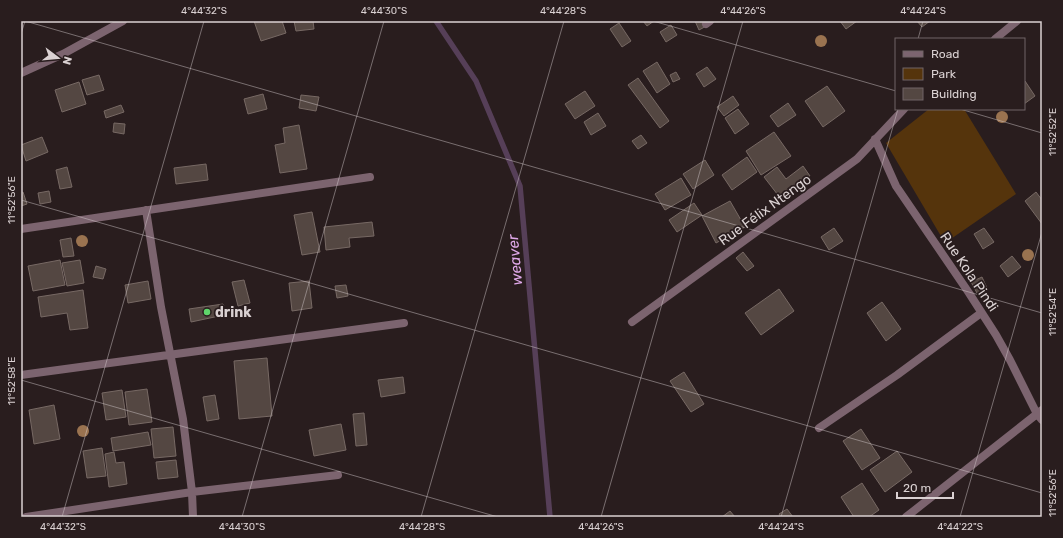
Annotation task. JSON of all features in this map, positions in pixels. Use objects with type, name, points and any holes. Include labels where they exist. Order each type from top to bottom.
[{"type":"street","points":[[21,73],[63,54],[123,21]]},
{"type":"street","points":[[996,38],[1017,21]]},
{"type":"street","name":"Rue Félix Ntengo","points":[[632,322],[857,159],[903,110]]},
{"type":"street","name":"Rue Kola Pindi","points":[[875,140],[896,186],[981,312],[1010,360],[1040,415]]},
{"type":"street","points":[[21,229],[370,177]]},
{"type":"street","points":[[146,210],[170,355],[183,419],[192,492],[193,517]]},
{"type":"street","points":[[819,428],[898,376],[981,312]]},
{"type":"street","points":[[21,375],[404,323]]},
{"type":"street","points":[[906,517],[1040,415]]},
{"type":"street","points":[[26,517],[192,492],[338,475]]},
{"type":"green space","points":[[928,110],[965,110],[1016,194],[945,243],[886,143]]},
{"type":"building","points":[[254,21],[282,21],[286,33],[261,41]]},
{"type":"building","points":[[294,21],[313,21],[314,29],[296,31]]},
{"type":"building","points":[[643,21],[654,21],[647,26]]},
{"type":"building","points":[[695,21],[711,21],[712,23],[699,30]]},
{"type":"building","points":[[840,21],[857,21],[846,29]]},
{"type":"building","points":[[917,21],[930,21],[922,27]]},
{"type":"building","points":[[619,23],[631,41],[622,47],[610,29]]},
{"type":"building","points":[[671,25],[677,35],[666,42],[660,32]]},
{"type":"building","points":[[657,62],[670,84],[657,93],[643,71]]},
{"type":"building","points":[[707,67],[716,79],[704,87],[696,74]]},
{"type":"building","points":[[676,72],[680,79],[673,82],[670,75]]},
{"type":"building","points":[[99,75],[104,90],[87,95],[82,80]]},
{"type":"building","points":[[638,78],[669,121],[660,128],[628,85]]},
{"type":"building","points":[[1025,81],[1035,96],[1025,103]]},
{"type":"building","points":[[79,82],[86,104],[62,112],[55,90]]},
{"type":"building","points":[[827,86],[845,111],[823,127],[805,101]]},
{"type":"building","points":[[585,91],[595,106],[575,119],[565,104]]},
{"type":"building","points":[[263,94],[267,109],[248,114],[244,99]]},
{"type":"building","points":[[301,95],[319,97],[316,111],[299,108]]},
{"type":"building","points":[[733,96],[739,105],[724,116],[717,107]]},
{"type":"building","points":[[788,103],[796,115],[778,127],[770,116]]},
{"type":"building","points":[[121,105],[124,112],[106,118],[104,111]]},
{"type":"building","points":[[738,109],[749,124],[735,134],[725,118]]},
{"type":"building","points":[[598,113],[606,126],[591,135],[584,122]]},
{"type":"building","points":[[114,123],[125,124],[124,134],[113,132]]},
{"type":"building","points":[[299,125],[307,169],[280,173],[275,145],[285,143],[283,128]]},
{"type":"building","points":[[774,132],[791,156],[761,175],[746,151]]},
{"type":"building","points":[[641,135],[647,143],[638,149],[632,141]]},
{"type":"building","points":[[42,137],[48,152],[26,161],[21,145]]},
{"type":"building","points":[[747,157],[757,172],[732,190],[722,175]]},
{"type":"building","points":[[705,160],[714,175],[693,189],[683,174]]},
{"type":"building","points":[[206,164],[208,180],[176,184],[174,168]]},
{"type":"building","points":[[803,166],[810,176],[781,199],[764,177],[777,167],[786,179]]},
{"type":"building","points":[[67,167],[72,187],[60,189],[56,170]]},
{"type":"building","points":[[681,178],[691,195],[665,210],[655,194]]},
{"type":"building","points":[[49,191],[51,202],[40,204],[38,193]]},
{"type":"building","points":[[23,192],[27,204],[21,206],[21,193]]},
{"type":"building","points":[[1036,192],[1042,200],[1042,224],[1025,201]]},
{"type":"building","points":[[730,201],[745,227],[716,243],[702,216]]},
{"type":"building","points":[[694,203],[702,215],[677,232],[669,220]]},
{"type":"building","points":[[312,212],[320,252],[302,255],[294,215]]},
{"type":"building","points":[[372,222],[374,236],[349,238],[350,247],[326,250],[324,227]]},
{"type":"building","points":[[834,228],[843,241],[829,250],[821,237]]},
{"type":"building","points":[[984,228],[994,242],[983,249],[974,234]]},
{"type":"building","points":[[71,238],[74,256],[63,257],[60,240]]},
{"type":"building","points":[[743,252],[754,266],[747,271],[736,258]]},
{"type":"building","points":[[1012,256],[1021,267],[1008,277],[1000,266]]},
{"type":"building","points":[[60,260],[65,285],[33,291],[28,266]]},
{"type":"building","points":[[80,260],[84,283],[67,286],[62,263]]},
{"type":"building","points":[[96,266],[106,269],[103,279],[93,277]]},
{"type":"building","points":[[982,277],[987,288],[977,293],[971,282]]},
{"type":"building","points":[[244,280],[250,303],[238,306],[232,282]]},
{"type":"building","points":[[148,281],[151,299],[128,303],[125,285]]},
{"type":"building","points":[[309,281],[312,308],[292,311],[289,283]]},
{"type":"building","points":[[346,285],[348,296],[337,298],[335,286]]},
{"type":"building","points":[[779,289],[794,311],[761,335],[745,313]]},
{"type":"building","points":[[83,290],[88,328],[70,330],[67,313],[41,317],[38,297]]},
{"type":"building","points":[[882,302],[901,329],[886,341],[867,313]]},
{"type":"building","name":"drink","points":[[223,304],[224,306],[215,310],[223,308],[224,315],[191,322],[189,309]]},
{"type":"building","points":[[267,358],[272,416],[239,419],[234,361]]},
{"type":"building","points":[[684,372],[704,404],[691,412],[670,381]]},
{"type":"building","points":[[403,377],[405,393],[381,397],[378,380]]},
{"type":"building","points":[[147,389],[152,422],[129,425],[125,392]]},
{"type":"building","points":[[122,390],[126,417],[106,420],[102,393]]},
{"type":"building","points":[[215,395],[219,419],[207,421],[203,397]]},
{"type":"building","points":[[54,405],[60,439],[34,444],[29,410]]},
{"type":"building","points":[[364,413],[367,445],[356,446],[353,414]]},
{"type":"building","points":[[341,424],[346,450],[314,456],[309,430]]},
{"type":"building","points":[[173,427],[176,456],[154,458],[151,429]]},
{"type":"building","points":[[861,429],[880,458],[862,470],[843,441]]},
{"type":"building","points":[[148,432],[151,445],[113,451],[111,438]]},
{"type":"building","points":[[102,448],[106,476],[87,478],[83,451]]},
{"type":"building","points":[[897,451],[912,472],[885,492],[870,470]]},
{"type":"building","points":[[114,452],[116,463],[124,462],[127,484],[109,487],[105,454]]},
{"type":"building","points":[[176,460],[178,477],[158,479],[156,462]]},
{"type":"building","points":[[862,483],[879,510],[869,517],[854,517],[841,497]]},
{"type":"building","points":[[787,509],[793,517],[781,517],[779,514]]},
{"type":"building","points":[[730,511],[735,517],[722,517]]},
{"type":"waterway","name":"weaver","points":[[436,21],[476,81],[520,186],[550,517]]},
{"type":"place","name":"drink","points":[[207,312]]}]
